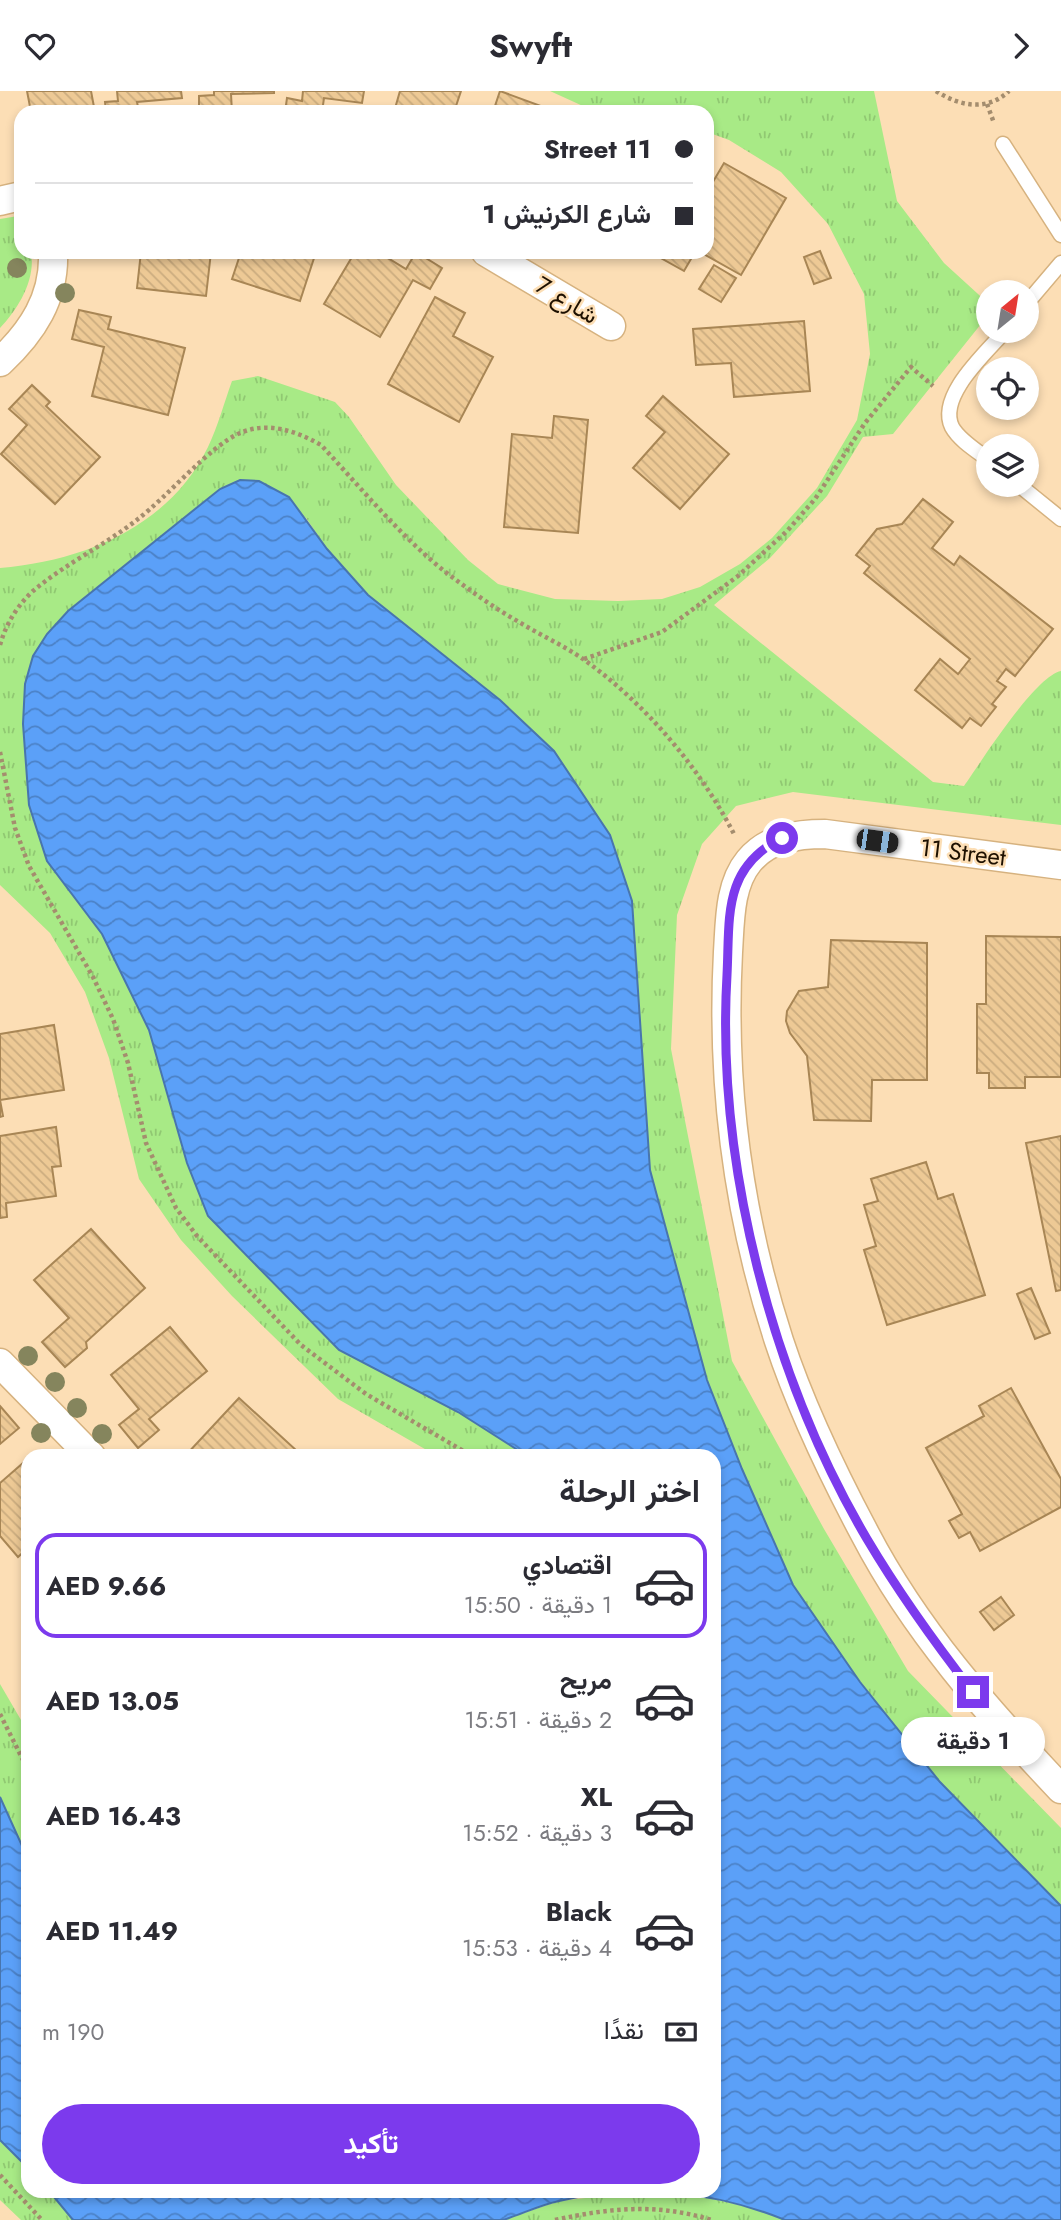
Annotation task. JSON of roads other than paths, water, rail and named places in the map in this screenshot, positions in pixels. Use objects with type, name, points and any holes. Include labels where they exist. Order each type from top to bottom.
[{"type":"street","points":[[0,362],[27,337],[45,304],[52,259]]},
{"type":"street","name":"شارع 7","points":[[498,259],[611,326]]},
{"type":"street","name":"11 Street","points":[[1061,865],[803,834],[782,838],[763,848],[747,862],[731,904],[725,1004],[727,1082],[736,1160],[751,1237],[779,1341],[818,1441],[866,1537],[923,1628],[973,1692],[1061,1789]]},
{"type":"street","points":[[0,1363],[84,1449]]},
{"type":"lane","points":[[1003,144],[1058,226]]},
{"type":"lane","points":[[1040,288],[1061,263]]},
{"type":"lane","points":[[976,449],[953,429],[948,415],[950,400],[995,343]]},
{"type":"lane","points":[[1034,497],[1061,519]]},
{"type":"water","points":[[240,480],[259,481],[289,497],[327,549],[368,595],[500,700],[554,751],[610,835],[632,901],[650,1170],[707,1380],[742,1469],[793,1585],[860,1682],[940,1782],[1061,1906],[1061,2220],[785,2220],[711,2198],[721,2198],[721,1449],[516,1449],[458,1412],[339,1350],[208,1216],[187,1163],[149,1030],[102,934],[47,861],[29,805],[23,724],[25,684],[33,656],[47,634],[68,611],[220,489]]},
{"type":"water","points":[[0,1797],[21,1844],[21,2161],[0,2140]]},
{"type":"water","points":[[55,2198],[573,2198],[503,2220],[73,2220]]}]
